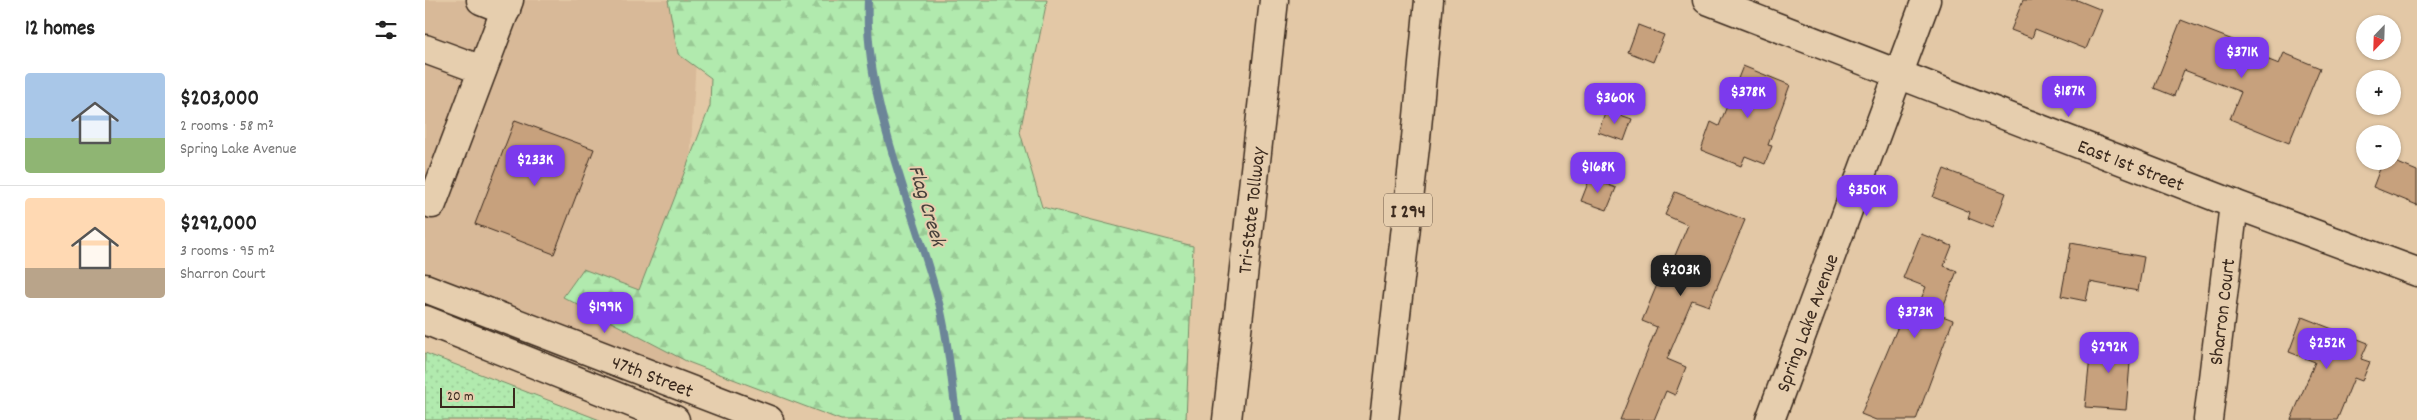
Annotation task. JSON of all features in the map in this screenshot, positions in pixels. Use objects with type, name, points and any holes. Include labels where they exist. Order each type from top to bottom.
[{"type":"main road","points":[[425,201],[432,204],[508,5],[481,0]]},
{"type":"main road","name":"Tri-State Tollway","points":[[1227,420],[1274,0]]},
{"type":"main road","name":"I 294","points":[[1384,420],[1416,138],[1429,0]]},
{"type":"main road","name":"East 1st Street","points":[[1707,0],[1897,75],[2417,272]]},
{"type":"main road","name":"Spring Lake Avenue","points":[[1770,420],[1926,0]]},
{"type":"main road","points":[[425,49],[482,70]]},
{"type":"main road","name":"Sharron Court","points":[[2208,420],[2234,204]]},
{"type":"main road","name":"47th Street","points":[[425,288],[769,420]]},
{"type":"main road","name":"47th Street","points":[[425,320],[675,420]]},
{"type":"shaded area","points":[[425,0],[668,0],[696,58],[678,377],[425,292]]},
{"type":"green space","points":[[668,0],[1047,0],[1020,132],[1042,207],[1193,246],[1186,420],[841,420],[688,362],[563,297],[583,269],[639,290],[710,106],[711,78],[678,54]]},
{"type":"green space","points":[[425,353],[600,420],[425,420]]},
{"type":"building","points":[[2023,0],[2077,0],[2102,10],[2086,49],[2035,29],[2032,38],[2011,30]]},
{"type":"building","points":[[2181,20],[2238,42],[2236,47],[2279,64],[2284,53],[2320,68],[2289,143],[2230,119],[2241,92],[2184,70],[2174,96],[2154,88]]},
{"type":"building","points":[[1638,25],[1664,35],[1653,62],[1628,52]]},
{"type":"building","points":[[1743,66],[1790,85],[1768,145],[1772,146],[1765,164],[1745,156],[1741,166],[1701,150],[1711,122],[1719,126]]},
{"type":"building","points":[[1606,110],[1632,119],[1624,141],[1598,132]]},
{"type":"building","points":[[515,120],[594,149],[554,254],[475,224]]},
{"type":"building","points":[[2401,164],[2417,171],[2417,205],[2373,187],[2380,170],[2401,170]]},
{"type":"building","points":[[1944,169],[2006,193],[1993,228],[1968,218],[1970,212],[1933,197]]},
{"type":"building","points":[[1590,178],[1616,188],[1607,210],[1581,201]]},
{"type":"building","points":[[1675,192],[1745,220],[1709,306],[1692,300],[1667,359],[1686,367],[1675,395],[1666,391],[1654,420],[1620,420],[1657,327],[1642,321],[1666,263],[1671,265],[1688,225],[1665,215]]},
{"type":"building","points":[[1921,234],[1952,246],[1944,266],[1957,271],[1940,315],[1953,320],[1916,420],[1876,420],[1861,414],[1899,324],[1909,328],[1926,287],[1903,278]]},
{"type":"building","points":[[2071,243],[2144,257],[2138,291],[2090,282],[2086,301],[2061,296]]},
{"type":"building","points":[[2302,317],[2368,343],[2361,359],[2370,362],[2362,381],[2354,378],[2337,420],[2291,420],[2315,362],[2289,352]]},
{"type":"building","points":[[2092,337],[2132,340],[2126,410],[2085,407]]},
{"type":"waterway","name":"Flag Creek","points":[[868,0],[873,75],[892,153],[939,303],[948,347],[957,420]]}]
